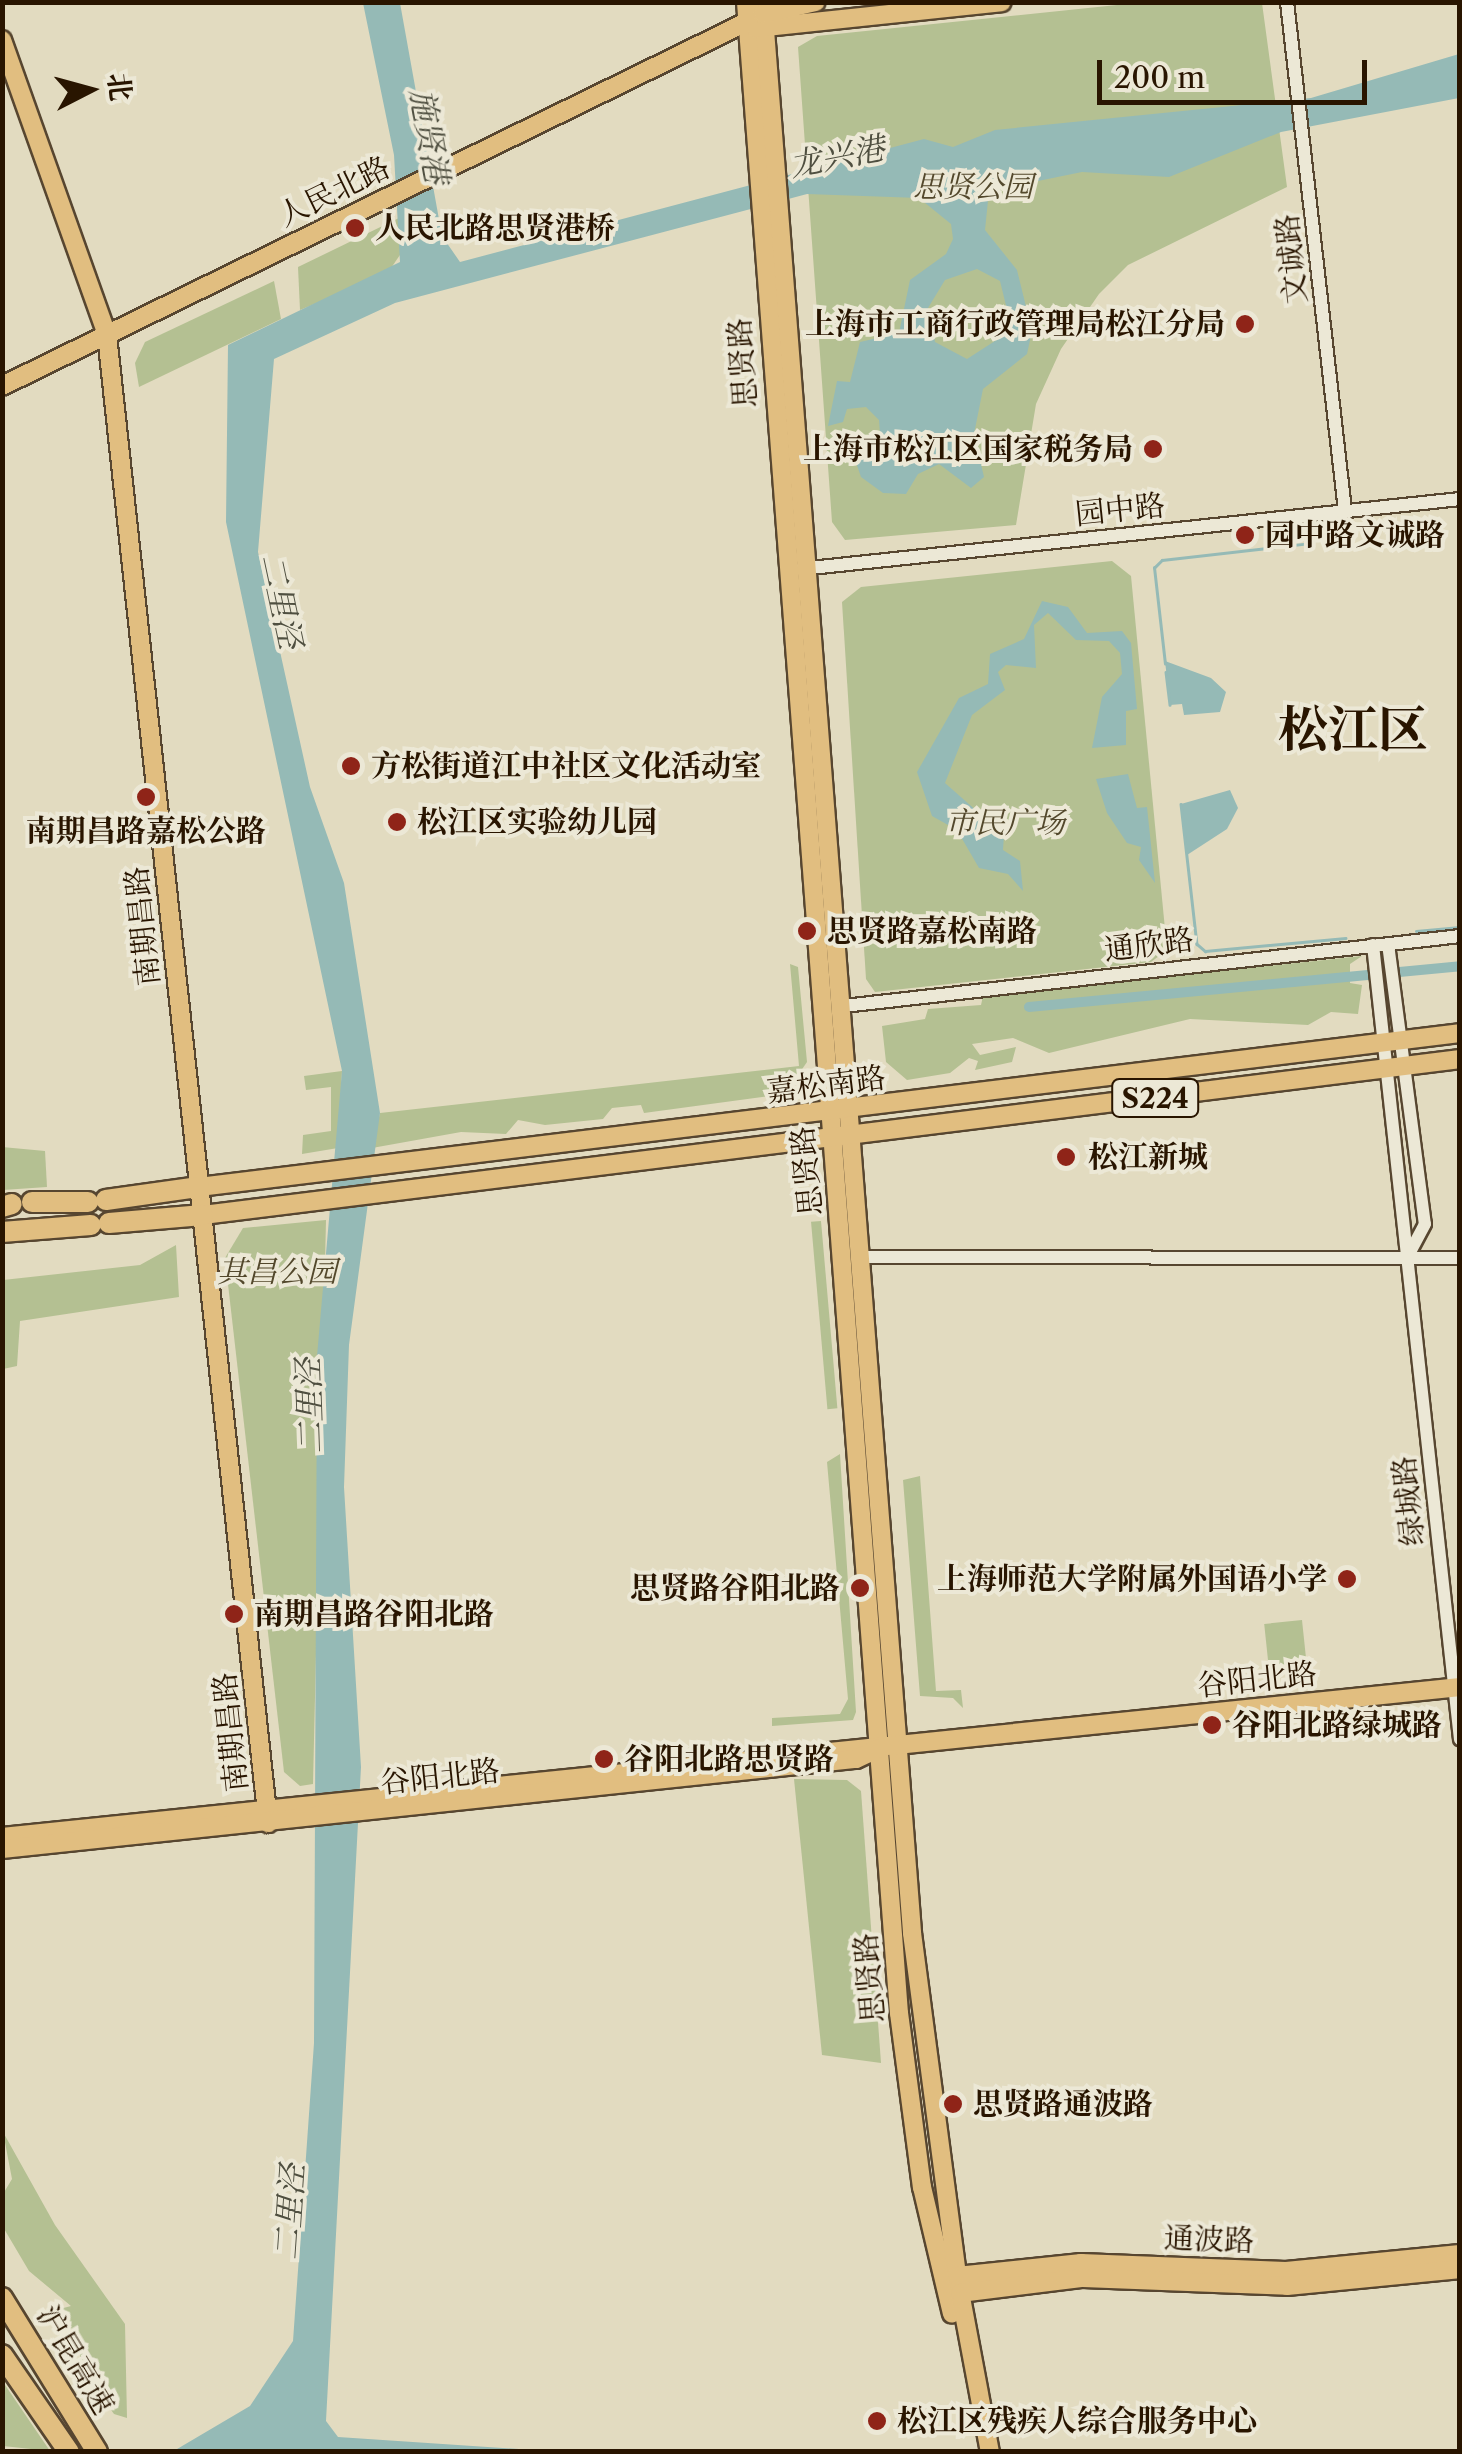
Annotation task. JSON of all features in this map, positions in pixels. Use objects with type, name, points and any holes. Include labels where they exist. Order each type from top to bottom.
[{"type":"highway","points":[[12,1205],[97,1201],[200,1187]]},
{"type":"highway","points":[[2,1232],[202,1214]]},
{"type":"highway","name":"沪昆高速","points":[[2,2298],[96,2452]]},
{"type":"highway","name":"沪昆高速","points":[[2,2356],[69,2452]]},
{"type":"main road","name":"人民北路","points":[[2,386],[746,26],[756,12],[816,2]]},
{"type":"main road","name":"人民北路","points":[[756,12],[1002,2]]},
{"type":"main road","name":"思贤路","points":[[756,12],[778,179],[844,1006],[848,1110],[841,1137],[890,1746]]},
{"type":"main road","name":"思贤路","points":[[746,26],[829,1112],[841,1137],[861,1257],[890,1746],[899,2014],[922,2187],[954,2283],[961,2328]]},
{"type":"main road","name":"南期昌路","points":[[2,40],[107,335],[268,1816]]},
{"type":"main road","name":"嘉松南路","points":[[200,1187],[373,1170],[1460,1034]]},
{"type":"main road","name":"嘉松南路","points":[[202,1214],[380,1196],[1460,1059]]},
{"type":"main road","name":"谷阳北路","points":[[2,1850],[309,1811],[890,1746],[1457,1688]]},
{"type":"main road","name":"谷阳北路","points":[[2,1837],[268,1816]]},
{"type":"main road","name":"通波路","points":[[954,2283],[1081,2263],[1286,2271],[1460,2254]]},
{"type":"main road","name":"通波路","points":[[954,2283],[1082,2278],[1287,2286],[1460,2269]]},
{"type":"main road","points":[[961,2328],[980,2452]]},
{"type":"main road","points":[[961,2328],[990,2452]]},
{"type":"street","name":"文诚路","points":[[1288,2],[1345,510]]},
{"type":"street","name":"园中路","points":[[786,571],[1460,498]]},
{"type":"street","name":"通欣路","points":[[844,1006],[1381,950],[1460,936]]},
{"type":"street","name":"绿城路","points":[[1381,950],[1391,1041],[1384,1069],[1460,1739]]},
{"type":"street","name":"绿城路","points":[[1391,1041],[1406,1066],[1425,1224],[1408,1258]]},
{"type":"street","points":[[861,1257],[1460,1258]]},
{"type":"green space","name":"思贤公园","points":[[1136,3],[1262,3],[1287,187],[1128,265],[1099,294],[1061,349],[1036,404],[1016,525],[845,540],[832,522],[798,47],[817,36]]},
{"type":"green space","points":[[399,218],[404,249],[387,274],[300,310],[298,267]]},
{"type":"green space","points":[[274,281],[281,319],[139,387],[135,363],[145,342]]},
{"type":"green space","name":"市民广场","points":[[1112,561],[1131,576],[1167,950],[1151,962],[875,992],[866,979],[842,602],[861,587]]},
{"type":"green space","points":[[1362,956],[1350,964],[1350,983],[1362,985],[1358,1014],[1331,1012],[1308,1025],[1190,1019],[1049,1053],[1013,1038],[972,1044],[980,1055],[1016,1047],[1012,1062],[975,1070],[978,1061],[969,1058],[950,1073],[907,1080],[886,1062],[882,1026],[925,1019],[928,1009],[981,1005],[983,996]]},
{"type":"green space","points":[[790,964],[798,967],[807,1062],[785,1094],[644,1113],[641,1105],[612,1108],[603,1119],[545,1125],[518,1120],[506,1134],[461,1132],[372,1148],[380,1113],[799,1066]]},
{"type":"green space","points":[[342,1071],[338,1148],[302,1154],[303,1135],[331,1131],[331,1087],[306,1090],[304,1076]]},
{"type":"green space","points":[[2,1147],[45,1151],[47,1187],[3,1190]]},
{"type":"green space","name":"其昌公园","points":[[326,1220],[313,1784],[300,1786],[284,1772],[225,1258],[243,1228]]},
{"type":"green space","points":[[821,1221],[837,1408],[827,1409],[811,1222]]},
{"type":"green space","points":[[176,1245],[179,1297],[20,1321],[17,1366],[3,1369],[3,1280],[140,1265]]},
{"type":"green space","points":[[840,1454],[856,1712],[853,1720],[772,1726],[772,1718],[840,1714],[848,1699],[827,1462]]},
{"type":"green space","points":[[920,1476],[936,1691],[961,1690],[963,1708],[953,1698],[920,1696],[903,1480]]},
{"type":"green space","points":[[1302,1620],[1307,1667],[1269,1671],[1264,1624]]},
{"type":"green space","points":[[794,1779],[847,1780],[861,1791],[881,2063],[822,2055]]},
{"type":"green space","points":[[3,2132],[55,2225],[125,2324],[127,2418],[114,2414],[80,2367],[80,2341],[57,2320],[56,2310],[71,2306],[29,2271],[3,2227],[3,2194],[12,2179]]},
{"type":"green space","points":[[3,2382],[50,2451],[3,2446]]},
{"type":"water","points":[[363,3],[400,3],[442,236],[460,262],[924,139],[953,147],[995,130],[1311,98],[1459,54],[1459,98],[1281,132],[1169,177],[1082,172],[989,191],[985,230],[1017,270],[1032,331],[1027,354],[983,389],[974,434],[984,477],[971,488],[939,464],[918,474],[906,494],[883,493],[861,477],[850,445],[867,445],[880,433],[879,420],[866,407],[847,409],[843,422],[828,426],[837,381],[850,382],[860,342],[899,333],[910,280],[946,254],[953,239],[951,224],[919,198],[807,194],[395,303],[274,359],[258,552],[310,787],[344,883],[380,1113],[349,1345],[344,1487],[361,1767],[326,2421],[338,2437],[548,2451],[172,2452],[250,2406],[293,2341],[314,2043],[317,1356],[342,1071],[226,522],[228,345],[400,262],[394,155]],"holes":[[[977,269],[1000,281],[1012,330],[967,359],[935,342],[928,308],[945,280]]]},
{"type":"water","points":[[1042,601],[1068,607],[1087,633],[1122,631],[1131,643],[1137,709],[1126,711],[1126,745],[1092,748],[1102,697],[1122,674],[1120,653],[1109,641],[1076,640],[1048,613],[1034,625],[1036,668],[1006,665],[998,672],[1005,690],[972,715],[945,783],[1004,835],[1003,850],[1020,861],[1023,891],[1008,874],[979,868],[957,830],[932,816],[917,772],[959,698],[988,684],[990,654],[1024,639]]},
{"type":"water","points":[[1165,661],[1211,678],[1226,692],[1220,712],[1184,715],[1182,704],[1170,705]]},
{"type":"water","points":[[1128,774],[1137,808],[1147,807],[1155,883],[1139,860],[1141,847],[1127,843],[1107,813],[1096,779]]},
{"type":"water","points":[[1230,790],[1238,808],[1227,829],[1187,855],[1181,804]]},
{"type":"waterway","points":[[1165,664],[1154,568],[1162,560],[1303,544]]},
{"type":"waterway","points":[[1166,672],[1170,705]]},
{"type":"waterway","points":[[1181,804],[1197,944],[1205,951],[1345,938]]},
{"type":"waterway","points":[[1416,931],[1460,927]]},
{"type":"waterway","points":[[1029,1007],[1460,966]]},
{"type":"place","name":"人民北路思贤港桥","points":[[355,228]]},
{"type":"place","name":"上海市工商行政管理局松江分局","points":[[1245,324]]},
{"type":"place","name":"上海市松江区国家税务局","points":[[1153,449]]},
{"type":"place","name":"园中路文诚路","points":[[1245,535]]},
{"type":"place","name":"方松街道江中社区文化活动室","points":[[351,766]]},
{"type":"place","name":"南期昌路嘉松公路","points":[[146,797]]},
{"type":"place","name":"松江区实验幼儿园","points":[[397,822]]},
{"type":"place","name":"思贤路嘉松南路","points":[[807,931]]},
{"type":"place","name":"松江新城","points":[[1066,1157]]},
{"type":"place","name":"上海师范大学附属外国语小学","points":[[1347,1579]]},
{"type":"place","name":"思贤路谷阳北路","points":[[860,1588]]},
{"type":"place","name":"南期昌路谷阳北路","points":[[234,1614]]},
{"type":"place","name":"谷阳北路绿城路","points":[[1212,1725]]},
{"type":"place","name":"谷阳北路思贤路","points":[[604,1759]]},
{"type":"place","name":"思贤路通波路","points":[[953,2104]]},
{"type":"place","name":"松江区残疾人综合服务中心","points":[[877,2421]]},
{"type":"district","name":"松江区","points":[[1353,730]]},
{"type":"water label","name":"施贤港","points":[[429,136]]},
{"type":"water label","name":"龙兴港","points":[[837,157]]},
{"type":"water label","name":"二里泾","points":[[281,601]]},
{"type":"water label","name":"二里泾","points":[[310,1406]]},
{"type":"water label","name":"二里泾","points":[[290,2212]]}]
